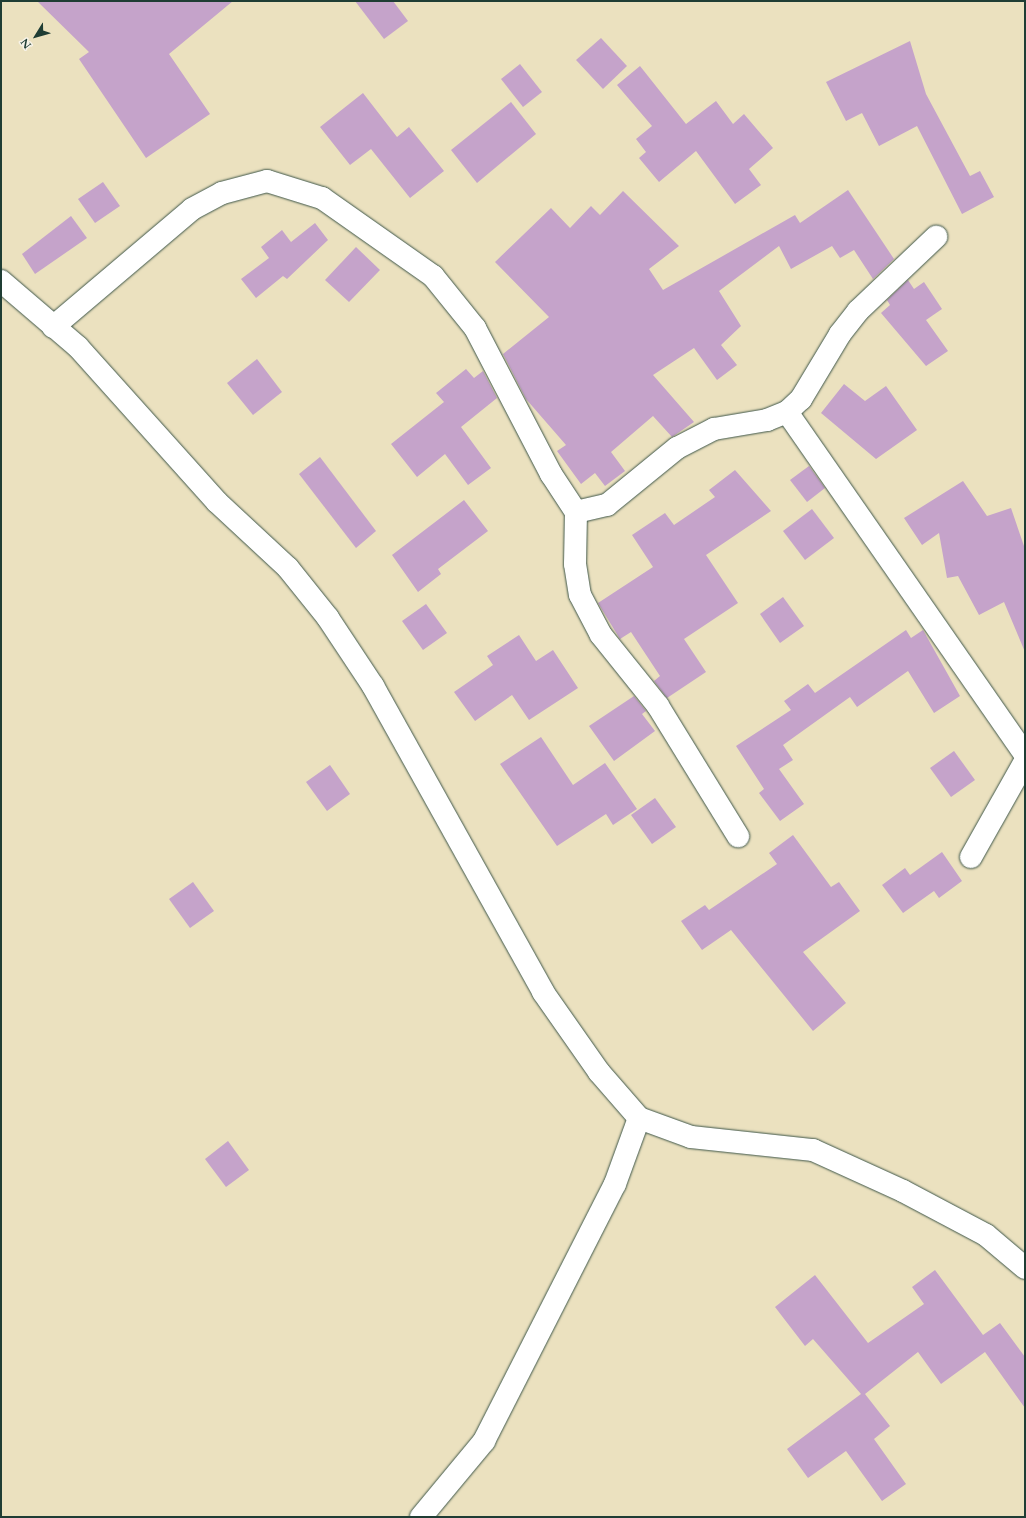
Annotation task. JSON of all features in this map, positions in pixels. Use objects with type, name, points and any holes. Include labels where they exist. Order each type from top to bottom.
[{"type":"street","points":[[53,327],[192,209],[222,193],[267,181],[322,198],[433,276],[470,322],[551,474],[576,512],[575,564],[580,595],[601,635],[658,706],[738,836]]},
{"type":"street","points":[[576,512],[607,505],[678,448],[714,428],[767,420],[787,412],[802,399],[858,311],[936,237]]},
{"type":"street","points":[[1,281],[78,347],[217,502],[288,568],[328,618],[377,693],[543,992],[599,1072],[639,1118],[690,1136],[813,1150],[903,1191],[986,1235],[1025,1268]]},
{"type":"street","points":[[787,412],[1025,754]]},
{"type":"street","points":[[970,857],[1025,761]]},
{"type":"street","points":[[421,1517],[484,1441],[615,1184],[639,1118]]},
{"type":"building","points":[[37,1],[233,1],[169,54],[210,114],[146,158],[79,59],[89,52]]},
{"type":"building","points":[[355,1],[393,1],[408,21],[384,39]]},
{"type":"building","points":[[601,38],[627,66],[603,89],[576,60]]},
{"type":"building","points":[[910,41],[926,94],[970,176],[980,171],[994,197],[962,214],[917,126],[879,146],[862,113],[846,121],[826,82]]},
{"type":"building","points":[[520,64],[542,92],[523,107],[501,79]]},
{"type":"building","points":[[640,66],[686,124],[716,101],[733,124],[744,114],[773,148],[749,169],[761,185],[735,204],[696,151],[659,182],[639,158],[646,152],[636,139],[652,126],[617,85]]},
{"type":"building","points":[[363,93],[397,137],[409,127],[444,171],[410,198],[371,149],[350,165],[320,127]]},
{"type":"building","points":[[511,102],[536,134],[477,183],[451,150]]},
{"type":"building","points":[[103,182],[120,206],[95,223],[78,199]]},
{"type":"building","points":[[848,190],[894,259],[873,279],[854,250],[840,258],[832,246],[791,269],[779,246],[719,291],[741,326],[721,345],[737,365],[717,380],[694,348],[653,375],[694,422],[672,437],[653,416],[611,452],[625,471],[605,486],[595,473],[581,484],[557,451],[566,445],[526,399],[503,354],[549,317],[495,262],[551,208],[570,228],[591,206],[600,215],[623,191],[679,246],[649,269],[663,290],[795,215],[800,223]]},
{"type":"building","points":[[71,216],[87,238],[35,274],[22,254]]},
{"type":"building","points":[[315,223],[328,240],[287,279],[283,276],[256,298],[241,279],[269,258],[261,247],[282,230],[291,242]]},
{"type":"building","points":[[356,247],[380,270],[349,302],[325,280]]},
{"type":"building","points":[[908,280],[914,289],[924,282],[942,309],[926,320],[948,351],[926,366],[881,313],[890,305],[887,300]]},
{"type":"building","points":[[257,359],[282,392],[253,415],[227,383]]},
{"type":"building","points":[[466,369],[474,378],[483,371],[497,398],[461,427],[491,468],[468,485],[445,454],[417,477],[391,444],[444,402],[436,393]]},
{"type":"building","points":[[844,384],[865,401],[886,386],[917,430],[876,459],[821,413]]},
{"type":"building","points":[[320,457],[376,531],[356,548],[299,474]]},
{"type":"building","points":[[809,466],[825,488],[807,502],[790,480]]},
{"type":"building","points":[[735,470],[771,511],[706,555],[738,603],[684,639],[706,672],[667,698],[654,681],[660,676],[631,632],[620,639],[598,603],[653,567],[632,535],[665,513],[674,525],[715,497],[709,490]]},
{"type":"building","points":[[963,481],[987,516],[1011,508],[1025,549],[1025,652],[1004,602],[979,615],[958,576],[947,578],[939,533],[922,545],[904,518]]},
{"type":"building","points":[[464,500],[488,531],[438,569],[441,574],[418,592],[392,555]]},
{"type":"building","points":[[812,509],[834,538],[805,560],[783,531]]},
{"type":"building","points":[[783,597],[804,626],[780,643],[760,614]]},
{"type":"building","points":[[426,604],[447,633],[423,650],[402,621]]},
{"type":"building","points":[[906,630],[911,638],[923,630],[960,696],[934,713],[908,671],[857,707],[850,697],[783,745],[793,760],[779,769],[804,804],[780,821],[759,793],[764,789],[736,746],[791,710],[784,701],[808,684],[815,693]]},
{"type":"building","points":[[519,635],[536,661],[553,650],[578,688],[529,720],[512,695],[475,721],[454,692],[493,665],[487,656]]},
{"type":"building","points":[[634,696],[646,711],[642,714],[655,731],[614,761],[589,726]]},
{"type":"building","points":[[541,737],[573,785],[605,763],[637,809],[613,825],[606,814],[557,846],[500,764]]},
{"type":"building","points":[[954,751],[975,780],[951,797],[930,768]]},
{"type":"building","points":[[330,765],[350,794],[327,811],[306,782]]},
{"type":"building","points":[[655,798],[676,827],[652,844],[631,815]]},
{"type":"building","points":[[793,835],[831,887],[839,882],[860,911],[803,952],[846,1003],[813,1031],[731,930],[702,950],[681,921],[705,905],[709,910],[777,864],[769,853]]},
{"type":"building","points":[[942,852],[962,881],[939,898],[934,891],[903,913],[882,885],[905,868],[910,875]]},
{"type":"building","points":[[193,882],[214,911],[190,928],[169,899]]},
{"type":"building","points":[[228,1141],[249,1170],[226,1187],[205,1159]]},
{"type":"building","points":[[935,1270],[983,1335],[1000,1323],[1025,1357],[1025,1408],[985,1352],[941,1384],[918,1352],[865,1394],[890,1426],[874,1439],[906,1484],[882,1501],[846,1451],[808,1478],[787,1449],[861,1394],[813,1339],[805,1346],[775,1307],[815,1275],[868,1343],[924,1304],[912,1287]]}]
